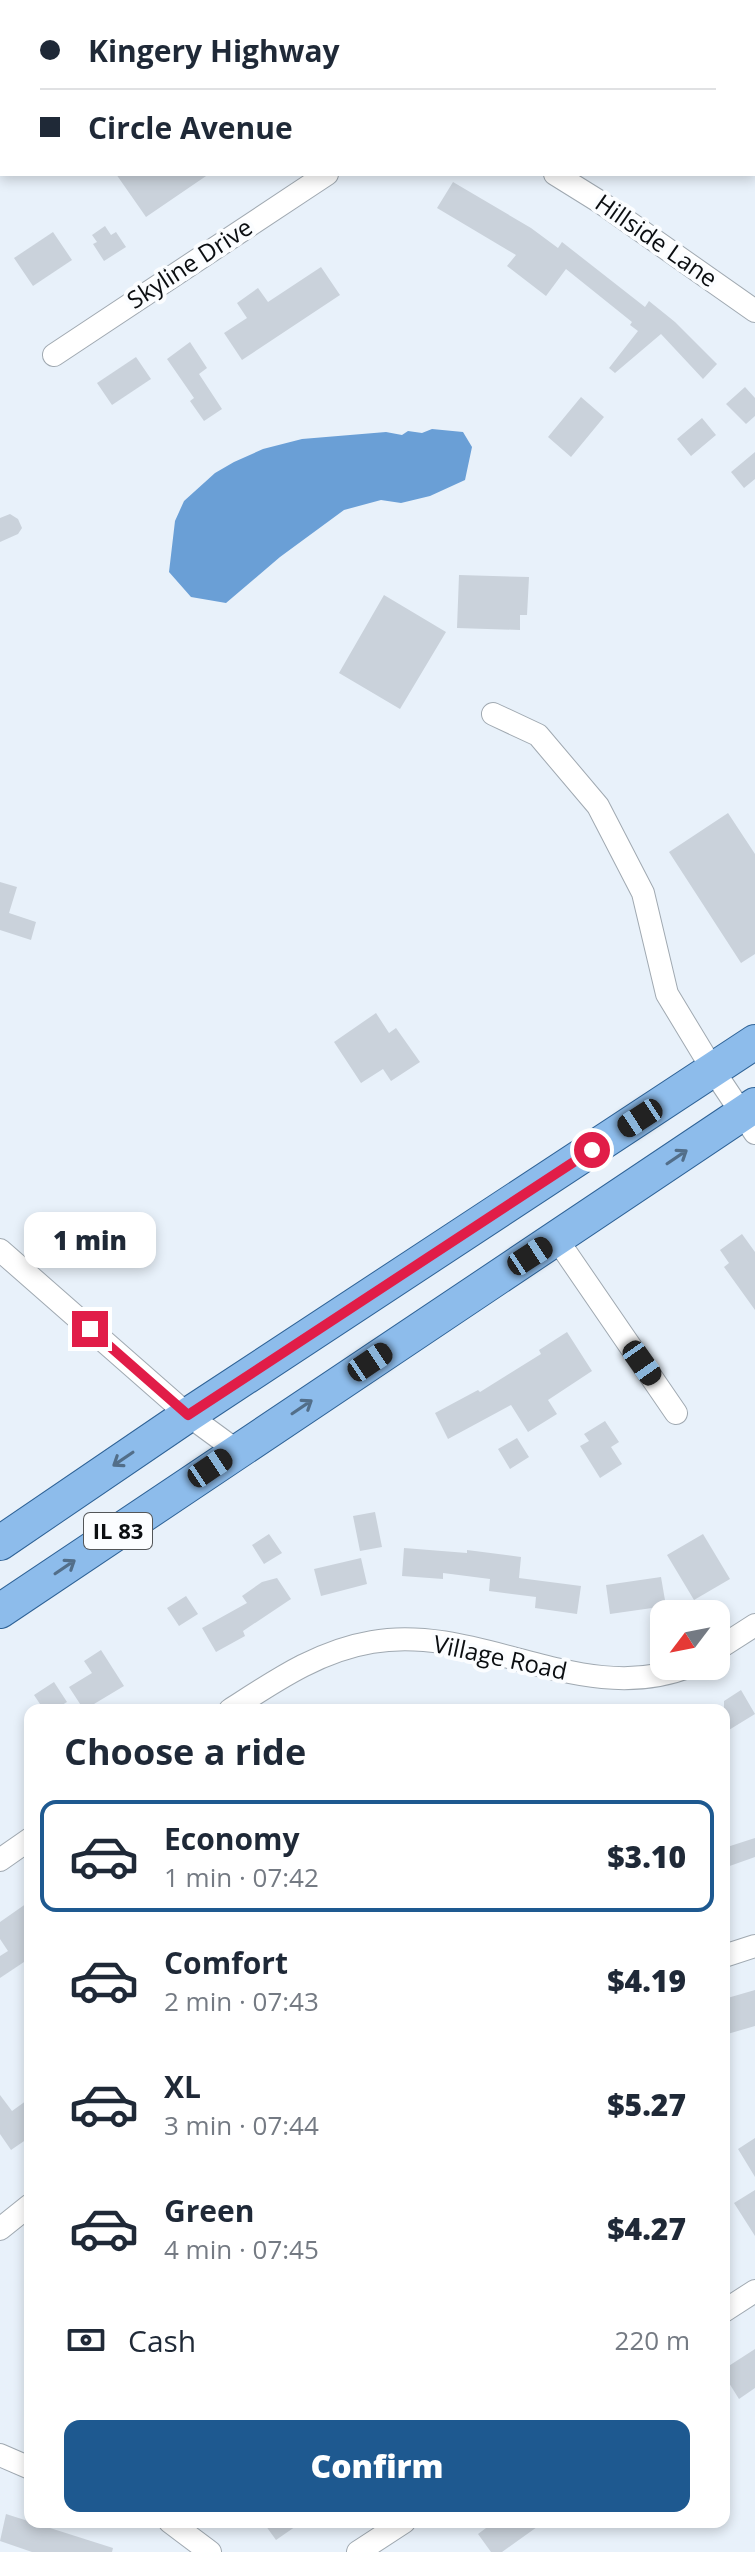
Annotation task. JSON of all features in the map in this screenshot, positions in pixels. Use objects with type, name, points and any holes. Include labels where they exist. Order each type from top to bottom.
[{"type":"main road","name":"IL 83","points":[[0,1543],[188,1415],[755,1042]]},
{"type":"main road","name":"IL 83","points":[[0,1611],[556,1238],[751,1117]]},
{"type":"street","name":"Skyline Drive","points":[[54,355],[324,176]]},
{"type":"street","name":"Hillside Lane","points":[[558,176],[612,210],[755,311]]},
{"type":"street","points":[[493,714],[538,735],[598,806],[643,893],[667,994],[713,1070],[751,1117]]},
{"type":"street","points":[[556,1238],[676,1413]]},
{"type":"street","points":[[0,1250],[188,1415],[237,1451]]},
{"type":"street","points":[[730,1641],[755,1625]]},
{"type":"street","name":"Village Road","points":[[240,1704],[303,1664],[375,1641],[449,1644],[545,1668],[602,1678],[650,1678]]},
{"type":"street","points":[[0,1860],[24,1843]]},
{"type":"street","points":[[730,1954],[755,1946]]},
{"type":"street","points":[[0,2229],[24,2210]]},
{"type":"street","points":[[730,2307],[755,2291]]},
{"type":"street","points":[[0,2455],[24,2465]]},
{"type":"street","points":[[178,2528],[210,2552]]},
{"type":"street","points":[[358,2552],[395,2528]]},
{"type":"water","points":[[432,429],[463,432],[472,447],[465,480],[430,496],[401,503],[381,500],[344,510],[280,557],[226,603],[191,597],[169,572],[175,521],[184,501],[215,473],[234,462],[263,449],[302,439],[386,432],[402,435],[408,431],[422,433]]},
{"type":"building","points":[[117,176],[206,176],[146,217]]},
{"type":"building","points":[[453,182],[531,228],[558,248],[562,242],[645,307],[649,301],[717,364],[703,379],[661,334],[615,373],[609,368],[638,331],[630,325],[632,322],[566,269],[546,296],[507,266],[516,255],[437,208]]},
{"type":"building","points":[[105,226],[111,235],[116,232],[126,247],[104,261],[93,244],[97,242],[92,235]]},
{"type":"building","points":[[53,232],[72,260],[33,286],[14,258]]},
{"type":"building","points":[[321,267],[340,295],[242,360],[224,333],[247,318],[237,303],[258,288],[268,302]]},
{"type":"building","points":[[190,342],[207,368],[199,374],[222,409],[204,421],[190,401],[194,398],[167,359]]},
{"type":"building","points":[[136,357],[151,379],[112,405],[97,383]]},
{"type":"building","points":[[745,387],[755,398],[755,416],[746,424],[726,404]]},
{"type":"building","points":[[581,397],[604,417],[571,457],[548,437]]},
{"type":"building","points":[[702,418],[716,435],[691,456],[677,439]]},
{"type":"building","points":[[755,452],[755,479],[744,488],[731,472]]},
{"type":"building","points":[[10,514],[18,519],[22,528],[18,534],[0,542],[0,518]]},
{"type":"building","points":[[459,575],[529,577],[527,615],[520,615],[520,630],[457,628]]},
{"type":"building","points":[[384,595],[446,632],[400,709],[339,673]]},
{"type":"building","points":[[728,813],[755,854],[755,954],[741,963],[669,852]]},
{"type":"building","points":[[0,882],[17,887],[9,913],[36,922],[31,940],[0,930]]},
{"type":"building","points":[[376,1013],[389,1033],[396,1028],[420,1062],[391,1081],[383,1069],[361,1083],[334,1042]]},
{"type":"building","points":[[742,1234],[755,1252],[755,1310],[724,1267],[729,1263],[720,1250]]},
{"type":"building","points":[[567,1332],[592,1371],[548,1400],[557,1414],[528,1432],[511,1405],[448,1439],[435,1413],[478,1390],[480,1392],[541,1354],[539,1350]]},
{"type":"building","points":[[605,1421],[619,1442],[611,1447],[622,1464],[600,1478],[580,1446],[589,1441],[584,1434]]},
{"type":"building","points":[[517,1438],[529,1457],[510,1469],[498,1449]]},
{"type":"building","points":[[375,1512],[382,1547],[360,1551],[353,1516]]},
{"type":"building","points":[[269,1534],[282,1553],[264,1564],[252,1545]]},
{"type":"building","points":[[703,1534],[730,1579],[694,1600],[667,1555]]},
{"type":"building","points":[[404,1548],[467,1553],[467,1550],[521,1557],[519,1578],[581,1586],[577,1614],[535,1608],[536,1597],[489,1591],[490,1579],[443,1573],[443,1579],[402,1576]]},
{"type":"building","points":[[361,1558],[367,1584],[321,1596],[314,1569]]},
{"type":"building","points":[[661,1577],[665,1600],[650,1600],[650,1608],[610,1614],[606,1585]]},
{"type":"building","points":[[277,1578],[291,1599],[243,1631],[245,1636],[216,1652],[202,1628],[247,1603],[242,1596],[262,1582]]},
{"type":"building","points":[[186,1596],[198,1614],[179,1626],[167,1608]]},
{"type":"building","points":[[101,1650],[124,1686],[94,1704],[80,1704],[69,1687],[92,1673],[84,1661]]},
{"type":"building","points":[[54,1682],[67,1702],[40,1704],[34,1695]]},
{"type":"building","points":[[741,1690],[755,1714],[730,1729],[730,1704],[724,1704]]},
{"type":"building","points":[[755,1838],[755,1857],[730,1866],[730,1846]]},
{"type":"building","points":[[24,1905],[24,1962],[0,1978],[0,1956],[8,1951],[0,1939],[0,1922]]},
{"type":"building","points":[[755,1990],[755,2026],[730,2033],[730,1997]]},
{"type":"building","points":[[0,2095],[12,2111],[24,2102],[24,2141],[11,2150],[0,2134]]},
{"type":"building","points":[[755,2138],[755,2177],[738,2149]]},
{"type":"building","points":[[755,2190],[755,2236],[734,2203]]},
{"type":"building","points":[[755,2349],[755,2388],[739,2399],[730,2385],[730,2365]]},
{"type":"building","points":[[6,2514],[24,2520],[24,2528],[50,2528],[113,2548],[112,2552],[32,2552],[0,2541]]},
{"type":"building","points":[[267,2528],[293,2528],[276,2540]]},
{"type":"building","points":[[486,2528],[536,2528],[502,2552],[491,2552],[478,2534]]},
{"type":"route","points":[[90,1329],[188,1415],[592,1150]]}]
